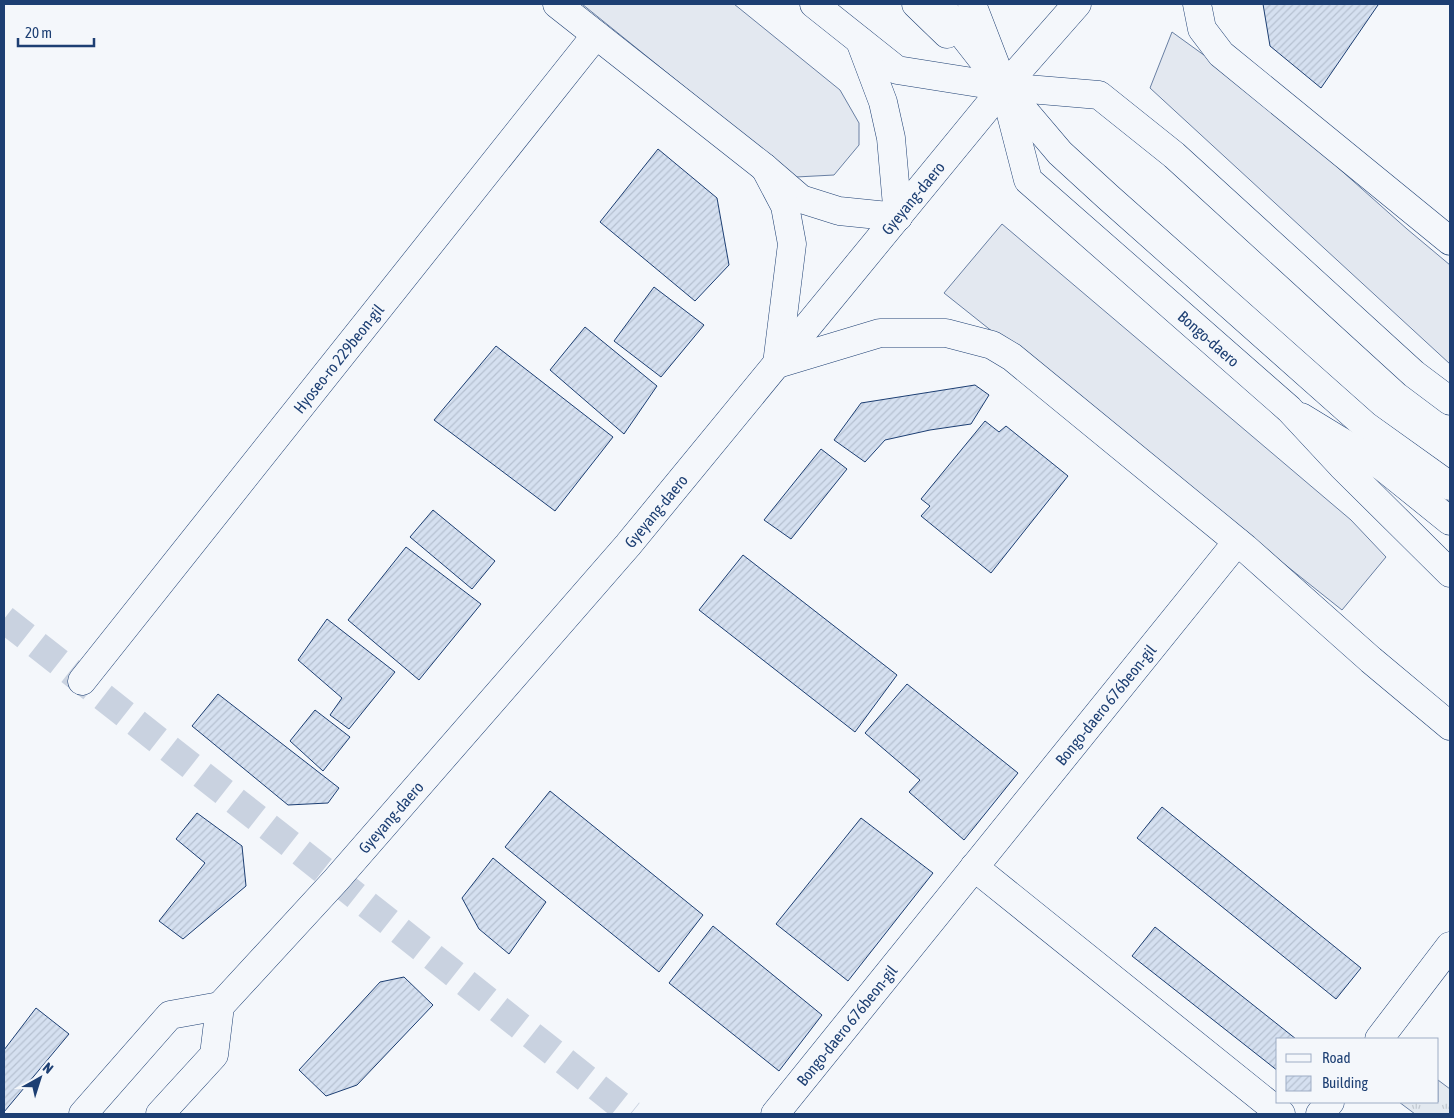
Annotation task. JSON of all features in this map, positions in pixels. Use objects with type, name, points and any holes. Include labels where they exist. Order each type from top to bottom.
[{"type":"main road","points":[[557,4],[766,168],[801,199],[839,211],[898,217],[891,138],[883,102],[860,41]]},
{"type":"main road","points":[[814,4],[897,70],[1004,87],[1099,95],[1174,155],[1414,374],[1450,401]]},
{"type":"main road","points":[[916,4],[1004,87]]},
{"type":"main road","points":[[939,4],[1004,87],[1060,153],[1366,426],[1450,486]]},
{"type":"main road","name":"Bongo-daero","points":[[972,4],[1004,87],[1028,180],[1289,409],[1342,466],[1450,573]]},
{"type":"main road","name":"Gyeyang-daero","points":[[220,1006],[336,880],[615,560],[1004,87],[1077,4]]},
{"type":"main road","points":[[1197,4],[1202,29],[1221,54],[1450,241]]},
{"type":"main road","name":"Hyoseo-ro 229beon-gil","points":[[82,681],[596,35]]},
{"type":"main road","points":[[766,168],[785,206],[792,244],[777,364],[880,333],[946,333],[992,345],[1012,357],[1238,542],[1371,660],[1450,726]]},
{"type":"main road","points":[[1289,409],[1382,467],[1450,521]]},
{"type":"main road","name":"Bongo-daero 676beon-gil","points":[[775,1114],[1238,542]]},
{"type":"main road","points":[[974,867],[1281,1114]]},
{"type":"main road","points":[[1380,1038],[1450,946]]},
{"type":"main road","points":[[83,1114],[170,1015],[220,1006],[214,1055],[160,1114]]},
{"type":"main road","points":[[1320,1114],[1329,1103]]},
{"type":"green space","points":[[1439,1081],[1450,1089],[1450,1114],[1415,1114],[1400,1103],[1439,1103]]},
{"type":"shaded area","points":[[582,4],[734,4],[840,90],[859,123],[859,145],[834,175],[796,177]]},
{"type":"shaded area","points":[[1172,32],[1244,84],[1450,265],[1450,364],[1150,88]]},
{"type":"shaded area","points":[[1002,224],[1351,520],[1386,557],[1342,610],[944,293]]},
{"type":"building","points":[[1263,4],[1378,5],[1321,88],[1270,46]]},
{"type":"building","points":[[658,149],[717,198],[729,265],[695,301],[600,222]]},
{"type":"building","points":[[654,287],[704,325],[661,377],[614,341]]},
{"type":"building","points":[[585,327],[657,386],[624,434],[550,370]]},
{"type":"building","points":[[496,346],[613,437],[555,511],[434,420]]},
{"type":"building","points":[[975,385],[989,395],[971,424],[930,430],[885,440],[865,462],[834,440],[861,403]]},
{"type":"building","points":[[985,421],[999,432],[1006,426],[1068,476],[991,573],[921,516],[930,506],[921,499]]},
{"type":"building","points":[[821,449],[847,469],[791,539],[764,520]]},
{"type":"building","points":[[433,510],[495,561],[472,589],[410,537]]},
{"type":"building","points":[[406,547],[481,604],[419,680],[348,620]]},
{"type":"building","points":[[743,555],[897,675],[855,732],[699,610]]},
{"type":"building","points":[[327,619],[395,672],[349,729],[330,715],[342,698],[298,660]]},
{"type":"building","points":[[907,684],[1018,773],[964,840],[909,792],[920,780],[865,733]]},
{"type":"building","points":[[218,694],[339,788],[328,803],[288,805],[192,726]]},
{"type":"building","points":[[315,710],[350,737],[323,771],[290,741]]},
{"type":"building","points":[[550,791],[703,915],[659,972],[505,847]]},
{"type":"building","points":[[1162,807],[1361,968],[1336,999],[1137,838]]},
{"type":"building","points":[[197,813],[242,846],[246,886],[183,939],[159,921],[205,863],[176,839]]},
{"type":"building","points":[[861,818],[933,873],[848,981],[776,924]]},
{"type":"building","points":[[493,858],[546,902],[509,954],[479,929],[462,898]]},
{"type":"building","points":[[713,926],[822,1015],[779,1071],[669,983]]},
{"type":"building","points":[[1155,927],[1295,1038],[1276,1038],[1276,1069],[1132,956]]},
{"type":"building","points":[[404,977],[433,1005],[357,1085],[326,1096],[299,1070],[380,982]]},
{"type":"building","points":[[36,1008],[69,1034],[4,1112],[4,1050]]},
{"type":"tunnel","points":[[4,619],[631,1114]]}]
